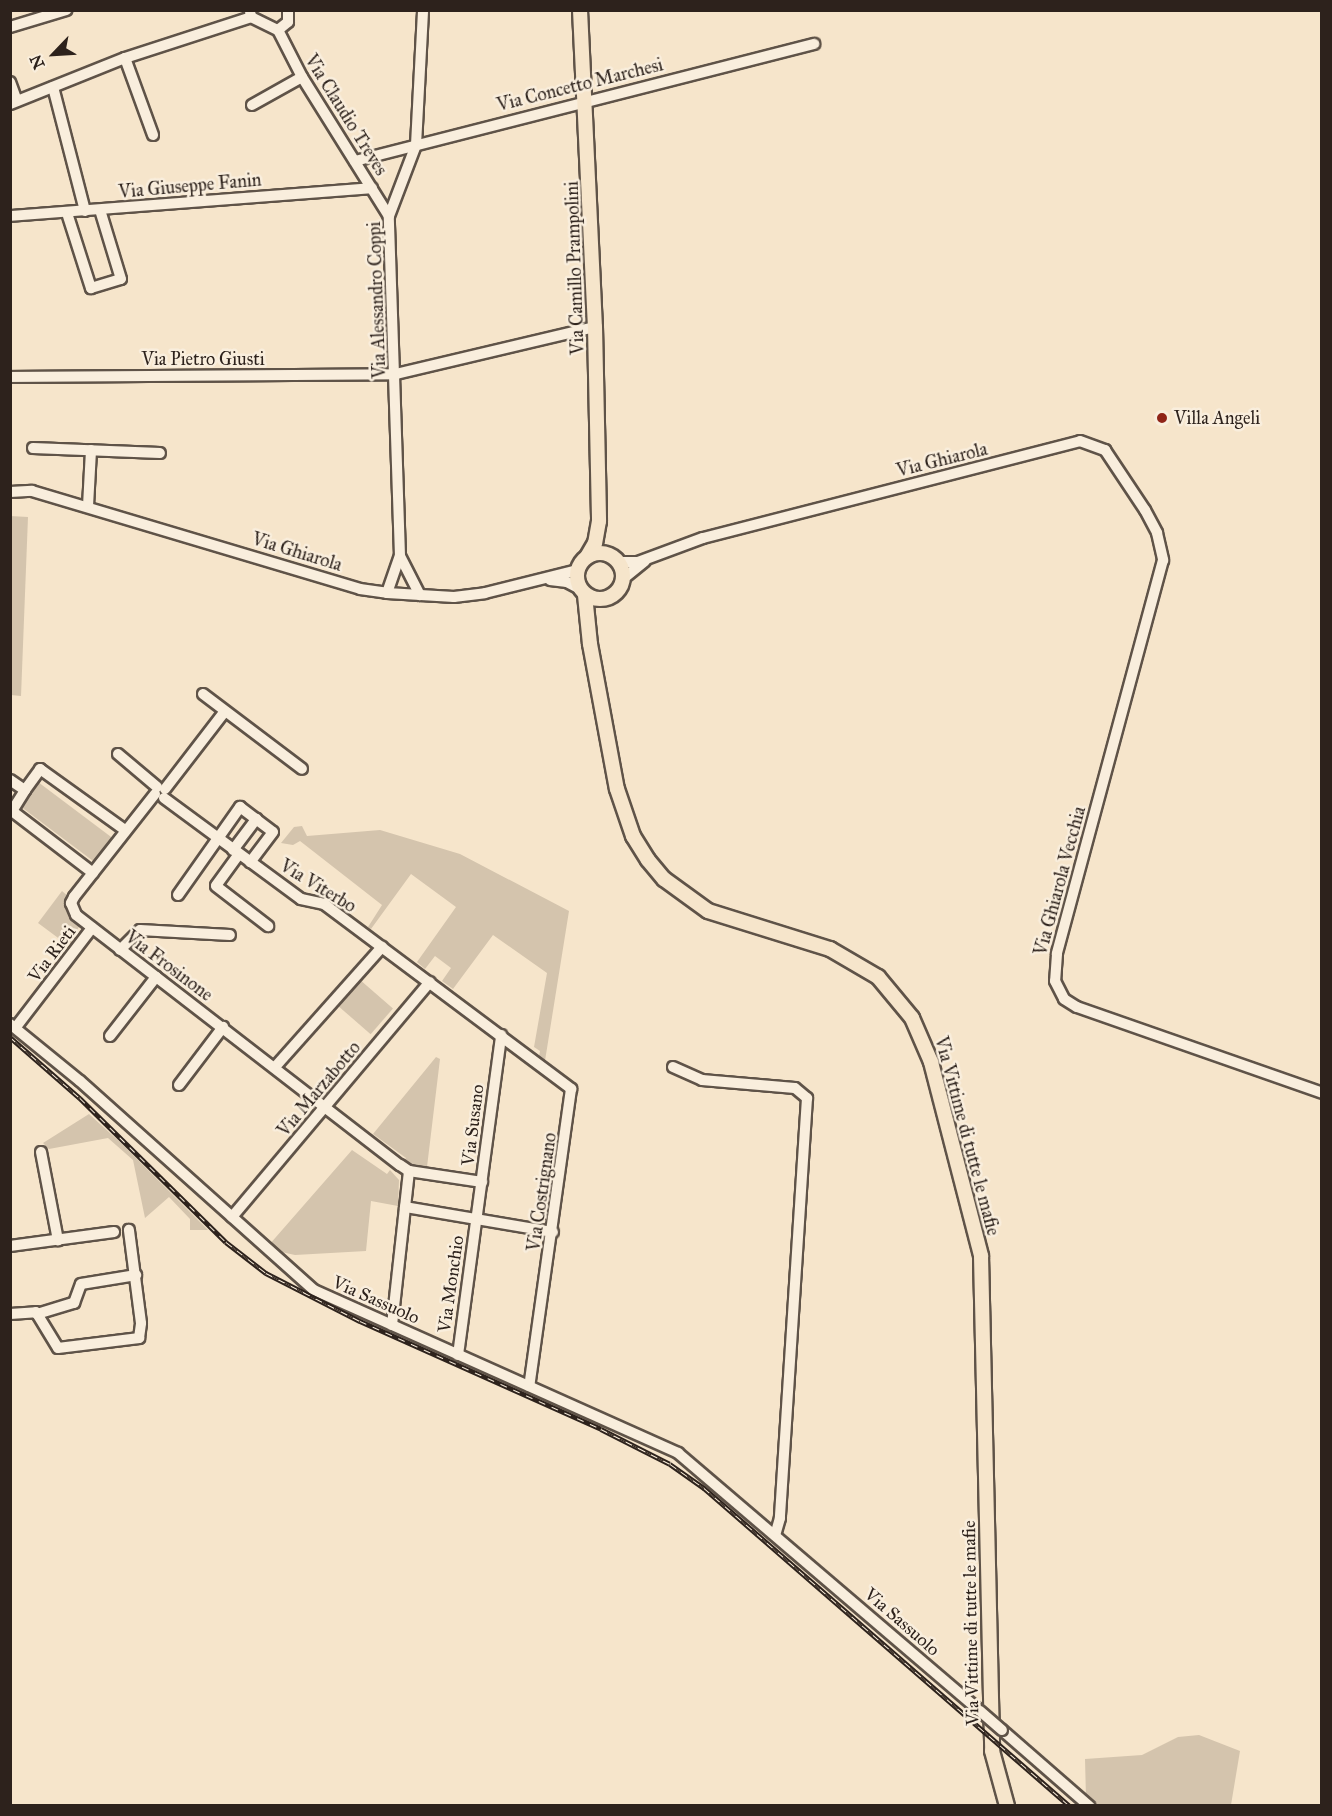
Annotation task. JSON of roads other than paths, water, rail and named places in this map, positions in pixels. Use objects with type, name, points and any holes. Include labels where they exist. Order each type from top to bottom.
[{"type":"main road","name":"Via Camillo Prampolini","points":[[580,10],[587,99],[596,327],[599,525],[586,557]]},
{"type":"main road","name":"Via Camillo Prampolini","points":[[599,525],[614,558]]},
{"type":"main road","points":[[586,557],[614,558],[624,578],[619,591],[608,599],[583,592],[578,570],[586,557]]},
{"type":"main road","name":"Via Vittime di tutte le mafie","points":[[583,592],[590,644],[622,807],[633,837],[648,860],[664,879],[708,910],[830,949],[857,962],[878,977],[902,1004],[927,1053],[981,1256],[992,1751],[1007,1806]]},
{"type":"main road","name":"Via Vittime di tutte le mafie","points":[[590,644],[598,611],[608,599]]},
{"type":"street","points":[[10,27],[66,10]]},
{"type":"street","points":[[10,82],[14,102],[125,58],[250,14],[278,30],[288,22],[288,10]]},
{"type":"street","name":"Via Alessandro Coppi","points":[[387,593],[400,556],[396,374],[389,216],[416,145],[423,10]]},
{"type":"street","name":"Via Claudio Treves","points":[[278,30],[302,77],[389,216]]},
{"type":"street","name":"Via Concetto Marchesi","points":[[355,161],[587,99],[814,44]]},
{"type":"street","points":[[125,58],[153,135]]},
{"type":"street","points":[[252,105],[302,77]]},
{"type":"street","points":[[53,87],[86,211]]},
{"type":"street","name":"Via Giuseppe Fanin","points":[[10,216],[372,188]]},
{"type":"street","points":[[67,213],[91,288],[121,279],[100,210]]},
{"type":"street","name":"Via Pietro Giusti","points":[[10,377],[396,374],[596,327]]},
{"type":"street","name":"Via Ghiarola","points":[[614,558],[650,557],[703,538],[1089,441],[1111,457],[1145,510],[1160,546],[1161,576]]},
{"type":"street","points":[[33,448],[160,453]]},
{"type":"street","points":[[88,506],[90,450]]},
{"type":"street","name":"Via Ghiarola","points":[[10,492],[32,491],[88,506],[360,589],[387,593],[420,595],[485,593],[578,570]]},
{"type":"street","name":"Via Alessandro Coppi","points":[[400,556],[420,595]]},
{"type":"street","name":"Via Ghiarola","points":[[624,578],[650,557]]},
{"type":"street","name":"Via Ghiarola Vecchia","points":[[1161,576],[1057,954],[1054,981],[1064,999],[1077,1007],[1322,1093]]},
{"type":"street","points":[[544,580],[567,582],[583,592]]},
{"type":"street","points":[[203,694],[302,769]]},
{"type":"street","name":"Via Frosinone","points":[[225,711],[160,792],[125,830],[71,903],[76,915],[92,928],[409,1171]]},
{"type":"street","name":"Via Viterbo","points":[[118,754],[218,839],[301,899],[324,904],[430,982]]},
{"type":"street","points":[[93,873],[12,811],[40,769],[125,830]]},
{"type":"street","points":[[10,780],[25,790]]},
{"type":"street","points":[[178,896],[240,807],[273,832],[250,862]]},
{"type":"street","points":[[256,819],[216,886],[268,926]]},
{"type":"street","name":"Via Rieti","points":[[13,1026],[92,928]]},
{"type":"street","points":[[120,950],[140,930],[230,935]]},
{"type":"street","points":[[275,1067],[382,947]]},
{"type":"street","points":[[110,1036],[156,977]]},
{"type":"street","points":[[430,982],[501,1035]]},
{"type":"street","name":"Via Marzabotto","points":[[231,1217],[430,982]]},
{"type":"street","name":"Via Sassuolo","points":[[13,1026],[314,1290],[678,1453],[1089,1806]]},
{"type":"street","points":[[179,1085],[223,1027]]},
{"type":"street","name":"Via Susano","points":[[477,1219],[501,1035]]},
{"type":"street","name":"Via Costrignano","points":[[501,1035],[572,1093],[529,1386]]},
{"type":"street","points":[[673,1068],[702,1080],[795,1088],[807,1098],[780,1518],[775,1535]]},
{"type":"street","points":[[41,1152],[58,1240]]},
{"type":"street","points":[[392,1325],[409,1171],[482,1182]]},
{"type":"street","points":[[405,1207],[553,1232]]},
{"type":"street","name":"Via Monchio","points":[[458,1355],[477,1219]]},
{"type":"street","points":[[37,1314],[58,1348],[140,1338],[136,1275],[129,1230]]},
{"type":"street","points":[[10,1246],[114,1232]]},
{"type":"street","points":[[10,1314],[37,1314],[74,1303],[81,1284],[136,1275]]},
{"type":"railway","points":[[10,1037],[80,1098],[226,1242],[266,1273],[360,1321],[601,1429],[670,1464],[704,1488],[1070,1806]]},
{"type":"place","name":"Villa Angeli","points":[[1162,418]]}]
